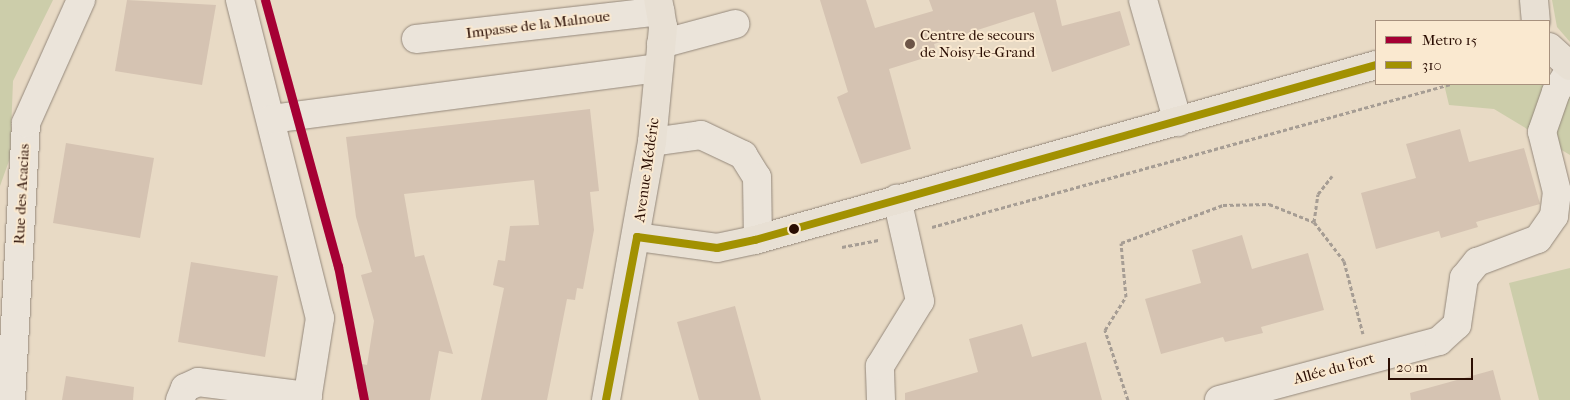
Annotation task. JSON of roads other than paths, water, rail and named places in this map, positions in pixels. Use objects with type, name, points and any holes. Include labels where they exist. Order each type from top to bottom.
[{"type":"main road","name":"Avenue Médéric","points":[[606,400],[637,237],[652,142],[660,30]]},
{"type":"main road","points":[[1550,48],[1570,66]]},
{"type":"main road","points":[[637,237],[717,248],[758,239],[1375,65]]},
{"type":"street","name":"Rue des Acacias","points":[[11,400],[26,123],[81,0]]},
{"type":"street","points":[[180,400],[186,388],[198,382],[307,398],[320,318],[272,118],[240,0]]},
{"type":"street","points":[[1143,0],[1178,122]]},
{"type":"street","points":[[272,118],[660,30],[735,24]]},
{"type":"street","name":"Impasse de la Malnoue","points":[[416,39],[660,30]]},
{"type":"street","name":"Allée du Fort","points":[[1219,400],[1439,341],[1457,325],[1464,278],[1477,262],[1538,239],[1554,216],[1557,192],[1542,132],[1556,92],[1570,70]]},
{"type":"street","points":[[652,142],[702,135],[743,155],[757,177],[758,239]]},
{"type":"street","points":[[881,400],[880,366],[920,301],[897,199]]},
{"type":"metro line","name":"15","points":[[265,0],[338,266],[364,400]]},
{"type":"place","name":"Centre de secours de Noisy-le-Grand","points":[[910,44]]}]
